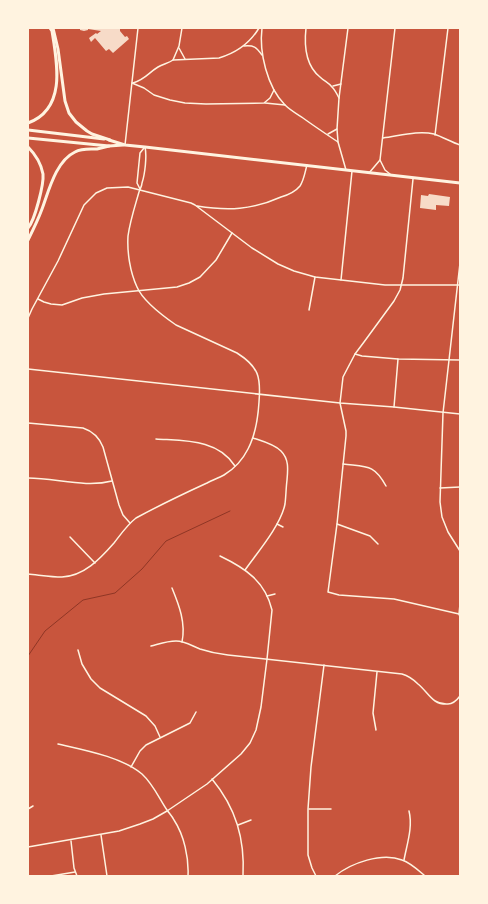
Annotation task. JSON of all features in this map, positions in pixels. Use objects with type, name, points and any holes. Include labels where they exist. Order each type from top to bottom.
[{"type":"main road","points":[[28,123],[44,114],[51,104],[55,92],[57,73],[55,50],[52,31],[50,28]]},
{"type":"main road","points":[[53,28],[58,49],[65,101],[69,113],[76,122],[92,134],[125,145]]},
{"type":"main road","points":[[28,130],[110,140]]},
{"type":"main road","points":[[28,138],[109,146],[125,145],[145,147],[460,183]]},
{"type":"main road","points":[[28,146],[35,155],[43,175],[40,197],[34,218],[28,228]]},
{"type":"main road","points":[[28,240],[61,164],[75,152],[90,148],[98,149],[109,146]]},
{"type":"street","points":[[125,145],[138,28]]},
{"type":"street","points":[[173,60],[179,48],[182,28]]},
{"type":"street","points":[[132,83],[142,80],[159,66],[173,60],[219,58],[233,53],[244,46],[260,28]]},
{"type":"street","points":[[260,28],[262,55],[274,90],[285,105],[338,142]]},
{"type":"street","points":[[306,28],[306,46],[309,64],[319,77],[332,86],[339,98]]},
{"type":"street","points":[[346,170],[338,142],[337,129],[340,84],[348,28]]},
{"type":"street","points":[[369,172],[380,160],[396,28]]},
{"type":"street","points":[[435,135],[448,28]]},
{"type":"street","points":[[244,46],[250,45],[257,48],[262,55]]},
{"type":"street","points":[[179,48],[185,59]]},
{"type":"street","points":[[132,83],[144,88],[154,95],[185,103],[264,103],[285,105]]},
{"type":"street","points":[[332,86],[340,84]]},
{"type":"street","points":[[264,103],[270,98],[274,90]]},
{"type":"street","points":[[327,135],[337,129]]},
{"type":"street","points":[[383,138],[421,133],[435,135],[460,145]]},
{"type":"street","points":[[140,189],[137,183],[140,153],[145,147]]},
{"type":"street","points":[[28,574],[64,577],[83,572],[107,551],[130,523],[136,518],[223,475],[235,466],[244,456],[253,438],[257,421],[260,394],[259,376],[254,366],[237,353],[167,319],[144,297],[137,286],[129,258],[128,237],[140,189],[143,183],[146,154],[145,147]]},
{"type":"street","points":[[380,160],[386,170],[392,175]]},
{"type":"street","points":[[195,205],[222,209],[245,208],[274,200],[294,191],[300,186],[307,166]]},
{"type":"street","points":[[341,280],[352,171]]},
{"type":"street","points":[[413,178],[403,278],[400,290],[394,302],[355,354],[343,377],[340,403],[346,430],[337,524],[328,592],[339,595],[394,599],[459,614]]},
{"type":"street","points":[[28,318],[58,261],[84,205],[96,193],[107,188],[128,187],[140,189],[191,203],[252,248],[278,264],[294,271],[315,277],[385,285],[459,285]]},
{"type":"street","points":[[37,299],[44,302],[62,305],[95,295],[177,288],[198,279],[216,260],[232,233]]},
{"type":"street","points":[[460,263],[459,285],[443,413],[440,488],[442,517],[448,532],[460,551]]},
{"type":"street","points":[[309,310],[315,277]]},
{"type":"street","points":[[134,292],[137,286]]},
{"type":"street","points":[[144,297],[144,293],[147,290]]},
{"type":"street","points":[[355,354],[398,359],[460,360]]},
{"type":"street","points":[[394,407],[398,359]]},
{"type":"street","points":[[28,369],[340,403],[460,414]]},
{"type":"street","points":[[28,423],[79,428],[93,433],[102,444],[120,510],[130,523]]},
{"type":"street","points":[[245,570],[277,524],[285,504],[288,462],[276,446],[253,438]]},
{"type":"street","points":[[156,439],[204,444],[214,447],[219,449],[227,456],[235,466]]},
{"type":"street","points":[[343,464],[370,468],[377,472],[386,486]]},
{"type":"street","points":[[28,478],[86,483],[104,483],[112,481]]},
{"type":"street","points":[[440,488],[460,487]]},
{"type":"street","points":[[277,524],[283,527]]},
{"type":"street","points":[[337,524],[370,536],[378,544]]},
{"type":"street","points":[[70,537],[95,563]]},
{"type":"street","points":[[28,847],[100,835],[126,829],[153,818],[167,811],[212,779],[241,754],[250,743],[256,730],[262,702],[272,610],[267,596],[258,581],[245,570],[220,556]]},
{"type":"street","points":[[172,588],[179,604],[183,622],[182,642]]},
{"type":"street","points":[[267,596],[274,594]]},
{"type":"street","points":[[460,604],[460,617]]},
{"type":"street","points":[[151,646],[171,641],[182,642],[219,654],[402,674],[409,676],[419,684],[434,701],[442,705],[451,704],[460,696]]},
{"type":"street","points":[[78,650],[82,664],[91,679],[100,688],[146,716],[155,726],[160,737]]},
{"type":"street","points":[[316,876],[308,855],[308,810],[311,767],[324,665]]},
{"type":"street","points":[[376,730],[373,713],[377,672]]},
{"type":"street","points":[[131,767],[142,749],[160,737],[190,723],[196,712]]},
{"type":"street","points":[[58,744],[108,757],[131,767],[142,774],[153,786],[167,811],[174,820],[181,836],[187,858],[188,876]]},
{"type":"street","points":[[212,779],[228,803],[238,825],[243,854],[243,876]]},
{"type":"street","points":[[28,809],[33,806]]},
{"type":"street","points":[[308,810],[331,809]]},
{"type":"street","points":[[404,860],[410,824],[409,811]]},
{"type":"street","points":[[238,825],[251,820]]},
{"type":"street","points":[[100,835],[107,876]]},
{"type":"street","points":[[71,840],[75,872],[77,876]]},
{"type":"street","points":[[335,876],[351,866],[366,860],[389,858],[404,860],[425,876]]},
{"type":"street","points":[[51,876],[75,872]]},
{"type":"building","points":[[80,28],[120,28],[120,31],[129,39],[113,53],[109,49],[106,51],[95,38],[91,42],[89,38],[101,31],[88,29],[84,31],[80,30]]},
{"type":"building","points":[[429,194],[450,197],[449,206],[436,205],[436,210],[420,208],[421,195],[428,196]]},
{"type":"waterway","points":[[28,656],[45,631],[83,600],[115,593],[142,569],[166,541],[230,511]]}]
